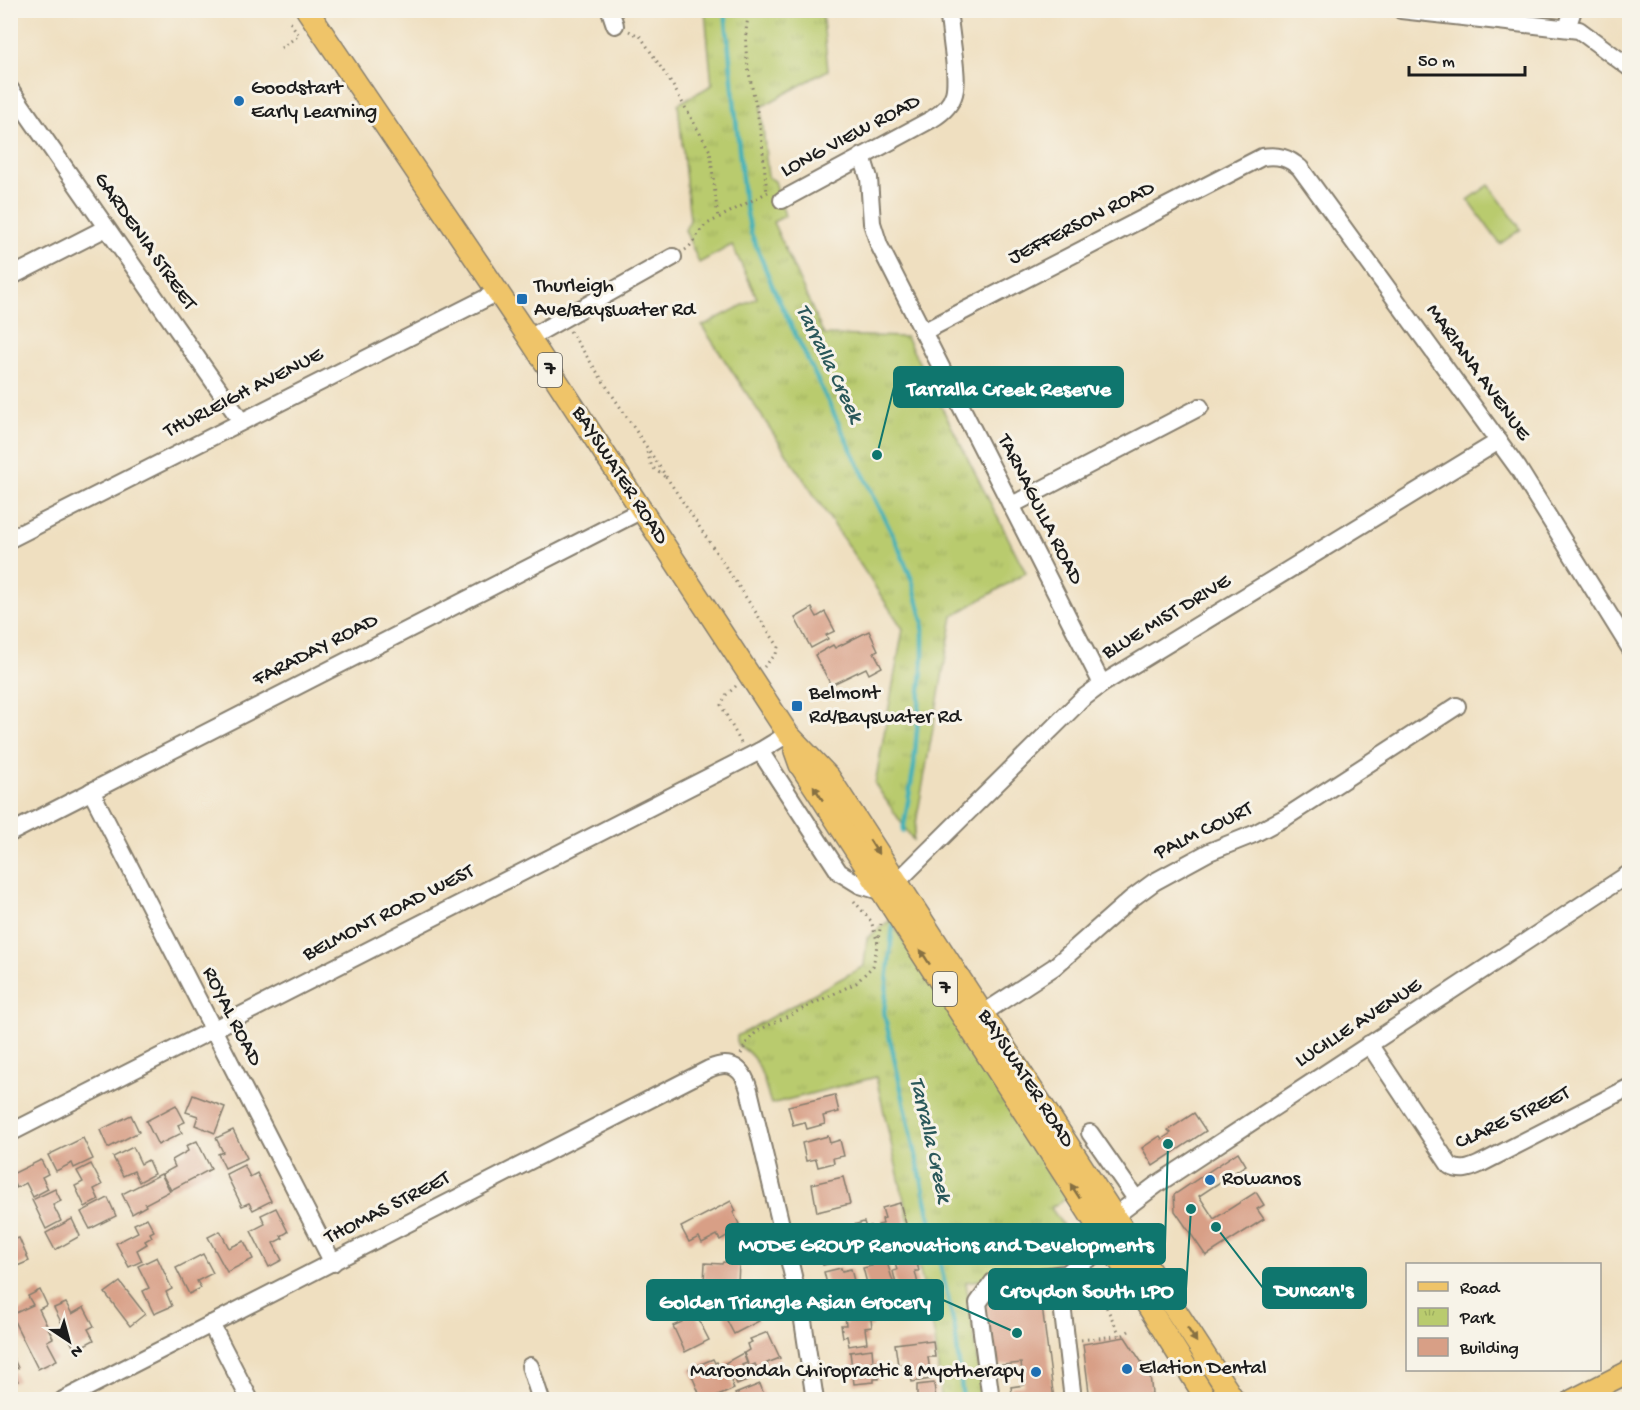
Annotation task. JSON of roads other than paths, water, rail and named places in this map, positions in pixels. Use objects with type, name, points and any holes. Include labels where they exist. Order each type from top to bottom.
[{"type":"main road","name":"BAYSWATER ROAD","points":[[299,16],[498,292],[788,734],[829,777],[890,887],[1207,1400]]},
{"type":"main road","name":"BAYSWATER ROAD","points":[[890,887],[982,1014],[1234,1400]]},
{"type":"main road","points":[[1107,1240],[1115,1216]]},
{"type":"main road","points":[[1573,1400],[1629,1371]]},
{"type":"street","name":"LONG VIEW ROAD","points":[[782,200],[942,113],[950,105],[957,85],[948,10]]},
{"type":"street","points":[[1401,10],[1579,30],[1629,68]]},
{"type":"street","points":[[1567,28],[1573,10]]},
{"type":"street","name":"GARDENIA STREET","points":[[10,89],[241,421]]},
{"type":"street","name":"TARNAGULLA ROAD","points":[[862,156],[869,178],[872,223],[879,245],[1102,684]]},
{"type":"street","name":"JEFFERSON ROAD","points":[[923,332],[1262,157]]},
{"type":"street","name":"MARIANA AVENUE","points":[[1262,157],[1288,158],[1300,168],[1499,441],[1629,648]]},
{"type":"street","points":[[10,277],[106,228]]},
{"type":"street","points":[[529,338],[673,257]]},
{"type":"street","name":"THURLEIGH AVENUE","points":[[10,539],[498,292]]},
{"type":"street","points":[[1012,505],[1200,407]]},
{"type":"street","name":"BLUE MIST DRIVE","points":[[890,887],[1082,699],[1102,684],[1499,441]]},
{"type":"street","name":"FARADAY ROAD","points":[[10,833],[642,510]]},
{"type":"street","name":"PALM COURT","points":[[982,1014],[1054,967],[1131,899],[1154,882],[1209,852],[1254,834],[1286,817],[1457,706]]},
{"type":"street","name":"BELMONT ROAD WEST","points":[[10,1133],[760,751],[788,734]]},
{"type":"street","points":[[760,751],[841,880],[860,885],[890,887]]},
{"type":"street","name":"ROYAL ROAD","points":[[91,791],[333,1263]]},
{"type":"street","name":"LUCILLE AVENUE","points":[[1115,1216],[1136,1199],[1629,873]]},
{"type":"street","name":"CLARE STREET","points":[[1369,1044],[1450,1166],[1457,1170],[1468,1169],[1480,1164],[1629,1087]]},
{"type":"street","name":"THOMAS STREET","points":[[63,1400],[710,1069],[726,1064],[734,1067],[747,1080],[802,1314],[815,1400]]},
{"type":"street","points":[[1090,1133],[1136,1199]]},
{"type":"street","points":[[991,1400],[978,1304],[993,1282],[1066,1274],[1102,1251],[1107,1240]]},
{"type":"street","points":[[1066,1274],[1060,1286],[1060,1293],[1073,1400]]},
{"type":"street","points":[[211,1324],[250,1400]]},
{"type":"street","points":[[530,1366],[541,1400]]},
{"type":"waterway","name":"Tarralla Creek","points":[[725,10],[744,198],[751,233],[774,290],[897,544],[912,580],[923,621],[923,656],[914,766],[903,831]]},
{"type":"waterway","name":"Tarralla Creek","points":[[893,923],[884,1013],[955,1329],[963,1400]]},
{"type":"place","name":"Goodstart Early Learning","points":[[239,101]]},
{"type":"place","name":"Thurleigh Ave/Bayswater Rd","points":[[522,299]]},
{"type":"place","name":"Tarralla Creek Reserve","points":[[877,455]]},
{"type":"place","name":"Belmont Rd/Bayswater Rd","points":[[797,706]]},
{"type":"place","name":"MODE GROUP Renovations and Developments","points":[[1168,1144]]},
{"type":"place","name":"Rowanos","points":[[1210,1180]]},
{"type":"place","name":"Croydon South LPO","points":[[1191,1209]]},
{"type":"place","name":"Duncan's","points":[[1216,1227]]},
{"type":"place","name":"Golden Triangle Asian Grocery","points":[[1017,1333]]},
{"type":"place","name":"Elation Dental","points":[[1127,1369]]},
{"type":"place","name":"Maroondah Chiropractic & Myotherapy","points":[[1036,1372]]}]
